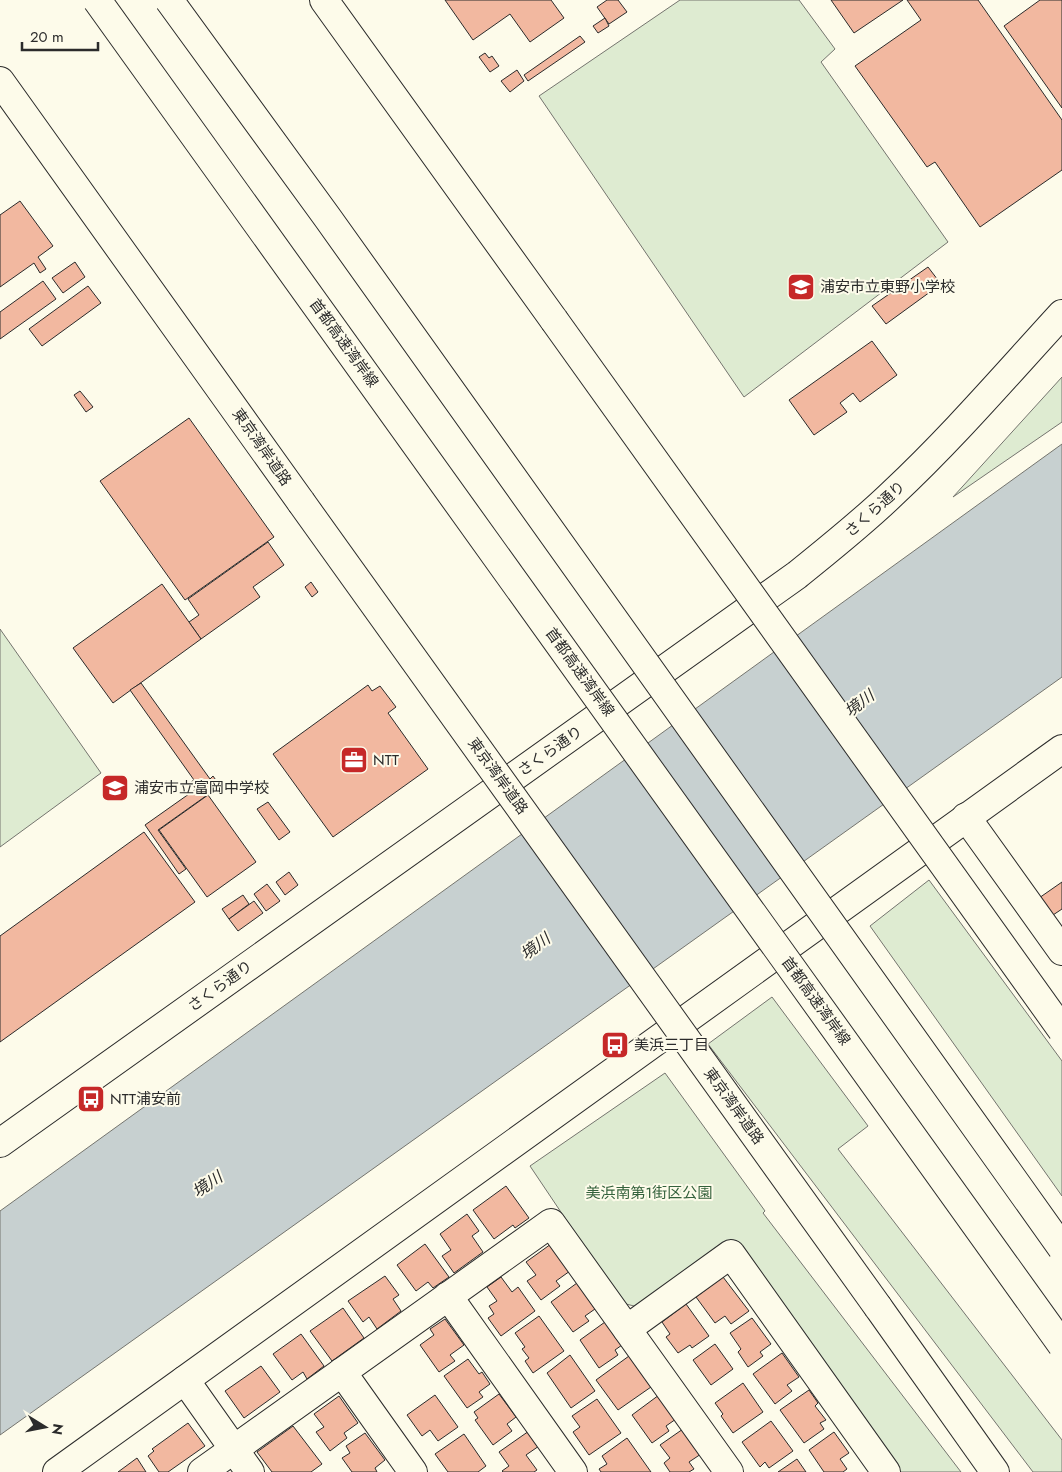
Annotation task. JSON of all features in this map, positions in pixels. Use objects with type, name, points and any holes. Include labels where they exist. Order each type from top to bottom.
[{"type":"main road","name":"首都高速湾岸線","points":[[97,0],[1062,1345]]},
{"type":"main road","points":[[169,0],[333,226],[1062,1248]]},
{"type":"main road","points":[[324,0],[1062,1030]]},
{"type":"main road","name":"東京湾岸道路","points":[[0,81],[995,1472]]},
{"type":"main road","name":"さくら通り","points":[[0,1143],[797,575],[841,540],[944,443],[1062,314]]},
{"type":"main road","points":[[57,1472],[1062,749]]},
{"type":"main road","points":[[966,817],[1062,951]]},
{"type":"main road","points":[[202,1472],[551,1223],[729,1472]]},
{"type":"main road","points":[[627,1329],[731,1254],[886,1472]]},
{"type":"main road","points":[[448,1296],[573,1472]]},
{"type":"main road","points":[[342,1372],[413,1472]]},
{"type":"main road","points":[[185,1380],[250,1472]]},
{"type":"green space","points":[[680,0],[799,0],[835,49],[821,62],[948,242],[744,397],[539,96]]},
{"type":"green space","points":[[1062,377],[1062,422],[953,497]]},
{"type":"green space","points":[[0,629],[101,773],[0,847]]},
{"type":"green space","points":[[929,880],[1062,1061],[1062,1196],[870,926]]},
{"type":"green space","points":[[772,997],[868,1126],[838,1149],[1062,1440],[1062,1472],[1033,1472],[708,1044]]},
{"type":"green space","name":"美浜南第1街区公園","points":[[665,1073],[765,1211],[763,1213],[961,1472],[883,1472],[718,1247],[638,1307],[622,1303],[530,1166]]},
{"type":"water","name":"境川","points":[[1062,444],[1062,677],[0,1435],[0,1211]]},
{"type":"building","points":[[445,0],[551,0],[564,18],[530,42],[510,14],[473,40]]},
{"type":"building","points":[[607,0],[618,0],[627,12],[609,24],[597,7]]},
{"type":"building","points":[[831,0],[903,0],[854,33]]},
{"type":"building","points":[[907,0],[978,0],[1062,120],[1062,170],[980,227],[935,162],[927,167],[855,66],[921,20]]},
{"type":"building","points":[[1040,0],[1062,0],[1062,108],[1004,26]]},
{"type":"building","points":[[605,18],[609,26],[598,33],[593,26]]},
{"type":"building","points":[[580,36],[585,42],[528,81],[524,75]]},
{"type":"building","points":[[485,53],[489,58],[492,56],[499,66],[490,72],[479,57]]},
{"type":"building","points":[[517,70],[524,81],[510,92],[501,81]]},
{"type":"building","points":[[20,201],[53,246],[38,257],[46,269],[40,273],[34,263],[0,287],[0,215]]},
{"type":"building","points":[[75,262],[85,277],[63,293],[52,278]]},
{"type":"building","points":[[928,267],[941,284],[886,324],[872,306]]},
{"type":"building","points":[[43,281],[56,299],[0,339],[0,312]]},
{"type":"building","points":[[88,286],[101,303],[42,346],[29,329]]},
{"type":"building","points":[[872,341],[897,375],[860,402],[853,393],[840,403],[847,412],[814,435],[789,400]]},
{"type":"building","points":[[80,391],[93,407],[86,412],[74,395]]},
{"type":"building","points":[[189,418],[274,537],[185,600],[100,481]]},
{"type":"building","points":[[268,542],[284,565],[253,587],[260,597],[201,639],[189,622],[199,615],[188,599]]},
{"type":"building","points":[[311,582],[318,592],[312,597],[305,587]]},
{"type":"building","points":[[162,584],[201,639],[113,703],[73,648]]},
{"type":"building","points":[[141,683],[210,779],[213,776],[220,786],[158,830],[186,869],[179,874],[145,825],[196,789],[191,782],[194,780],[130,690]]},
{"type":"building","points":[[368,685],[372,691],[380,686],[396,707],[388,713],[428,769],[333,837],[273,754]]},
{"type":"building","points":[[208,795],[256,862],[207,897],[159,830]]},
{"type":"building","points":[[268,802],[290,832],[279,840],[257,809]]},
{"type":"building","points":[[144,832],[195,902],[0,1042],[0,936]]},
{"type":"building","points":[[289,872],[298,885],[285,895],[276,882]]},
{"type":"building","points":[[1062,882],[1062,909],[1053,915],[1039,898]]},
{"type":"building","points":[[267,884],[280,901],[266,911],[254,894]]},
{"type":"building","points":[[243,895],[249,904],[229,919],[222,909]]},
{"type":"building","points":[[254,901],[263,913],[238,931],[229,919]]},
{"type":"building","points":[[506,1186],[529,1218],[515,1228],[513,1225],[494,1239],[473,1210]]},
{"type":"building","points":[[467,1214],[479,1231],[472,1236],[483,1252],[454,1273],[442,1256],[451,1250],[440,1234]]},
{"type":"building","points":[[425,1244],[449,1277],[433,1288],[428,1282],[416,1291],[397,1265]]},
{"type":"building","points":[[551,1244],[570,1271],[556,1281],[560,1286],[541,1300],[527,1281],[536,1275],[526,1262]]},
{"type":"building","points":[[385,1276],[399,1295],[393,1299],[401,1311],[377,1329],[369,1317],[363,1322],[348,1301]]},
{"type":"building","points":[[501,1277],[512,1292],[518,1287],[535,1311],[501,1336],[488,1318],[494,1314],[489,1306],[497,1301],[487,1287]]},
{"type":"building","points":[[723,1277],[749,1311],[731,1324],[725,1316],[715,1323],[696,1297]]},
{"type":"building","points":[[577,1283],[595,1309],[585,1316],[589,1321],[573,1332],[551,1302]]},
{"type":"building","points":[[686,1304],[709,1336],[692,1348],[690,1345],[678,1353],[666,1337],[670,1334],[662,1322]]},
{"type":"building","points":[[343,1308],[364,1338],[332,1361],[310,1331]]},
{"type":"building","points":[[539,1316],[564,1351],[533,1373],[525,1361],[529,1358],[522,1349],[525,1347],[515,1333]]},
{"type":"building","points":[[752,1318],[771,1344],[760,1352],[763,1356],[748,1367],[738,1352],[741,1349],[730,1333]]},
{"type":"building","points":[[445,1319],[464,1345],[450,1355],[455,1361],[439,1372],[420,1345],[434,1335],[430,1329]]},
{"type":"building","points":[[605,1322],[622,1345],[615,1350],[618,1355],[599,1368],[580,1340]]},
{"type":"building","points":[[301,1334],[324,1366],[307,1379],[303,1372],[292,1380],[273,1354]]},
{"type":"building","points":[[715,1344],[733,1369],[711,1385],[693,1360]]},
{"type":"building","points":[[782,1353],[799,1377],[787,1385],[792,1391],[775,1404],[753,1374]]},
{"type":"building","points":[[570,1355],[595,1391],[571,1408],[547,1373]]},
{"type":"building","points":[[629,1356],[651,1387],[618,1410],[596,1380]]},
{"type":"building","points":[[468,1359],[479,1374],[482,1372],[490,1384],[479,1392],[483,1397],[467,1408],[444,1376]]},
{"type":"building","points":[[261,1366],[280,1392],[244,1418],[225,1391]]},
{"type":"building","points":[[743,1383],[763,1412],[733,1433],[721,1416],[723,1414],[715,1403]]},
{"type":"building","points":[[809,1390],[818,1403],[815,1406],[826,1420],[820,1423],[824,1429],[804,1443],[780,1410]]},
{"type":"building","points":[[499,1394],[516,1417],[507,1424],[512,1431],[493,1445],[475,1420],[478,1418],[474,1412]]},
{"type":"building","points":[[435,1395],[458,1427],[438,1441],[430,1430],[422,1436],[407,1415]]},
{"type":"building","points":[[659,1395],[676,1419],[666,1426],[669,1431],[652,1443],[632,1415]]},
{"type":"building","points":[[339,1396],[358,1423],[344,1433],[347,1438],[330,1451],[316,1432],[324,1427],[314,1414]]},
{"type":"building","points":[[597,1399],[621,1433],[589,1455],[573,1432],[580,1427],[572,1416]]},
{"type":"building","points":[[771,1421],[793,1451],[769,1468],[765,1462],[760,1467],[742,1442]]},
{"type":"building","points":[[188,1423],[205,1446],[168,1472],[159,1472],[148,1456],[154,1451],[152,1449]]},
{"type":"building","points":[[293,1426],[322,1464],[311,1472],[272,1472],[257,1452]]},
{"type":"building","points":[[683,1429],[701,1454],[689,1462],[694,1469],[689,1472],[670,1472],[664,1463],[670,1458],[660,1445]]},
{"type":"building","points":[[529,1431],[539,1446],[526,1455],[537,1470],[534,1472],[503,1472],[509,1466],[499,1452]]},
{"type":"building","points":[[834,1432],[849,1453],[840,1459],[847,1469],[843,1472],[824,1472],[809,1450]]},
{"type":"building","points":[[365,1433],[385,1460],[375,1468],[377,1472],[352,1472],[342,1458],[350,1453],[346,1446]]},
{"type":"building","points":[[464,1434],[486,1466],[478,1472],[448,1472],[435,1454]]},
{"type":"building","points":[[627,1438],[651,1472],[601,1472],[599,1469],[607,1464],[602,1456]]},
{"type":"building","points":[[137,1458],[146,1472],[118,1472]]},
{"type":"building","points":[[797,1459],[806,1472],[778,1472]]},
{"type":"place","name":"浦安市立東野小学校","points":[[801,287]]},
{"type":"place","name":"NTT","points":[[354,760]]},
{"type":"place","name":"浦安市立富岡中学校","points":[[115,788]]},
{"type":"place","name":"美浜三丁目","points":[[615,1045]]},
{"type":"place","name":"NTT浦安前","points":[[91,1099]]}]
